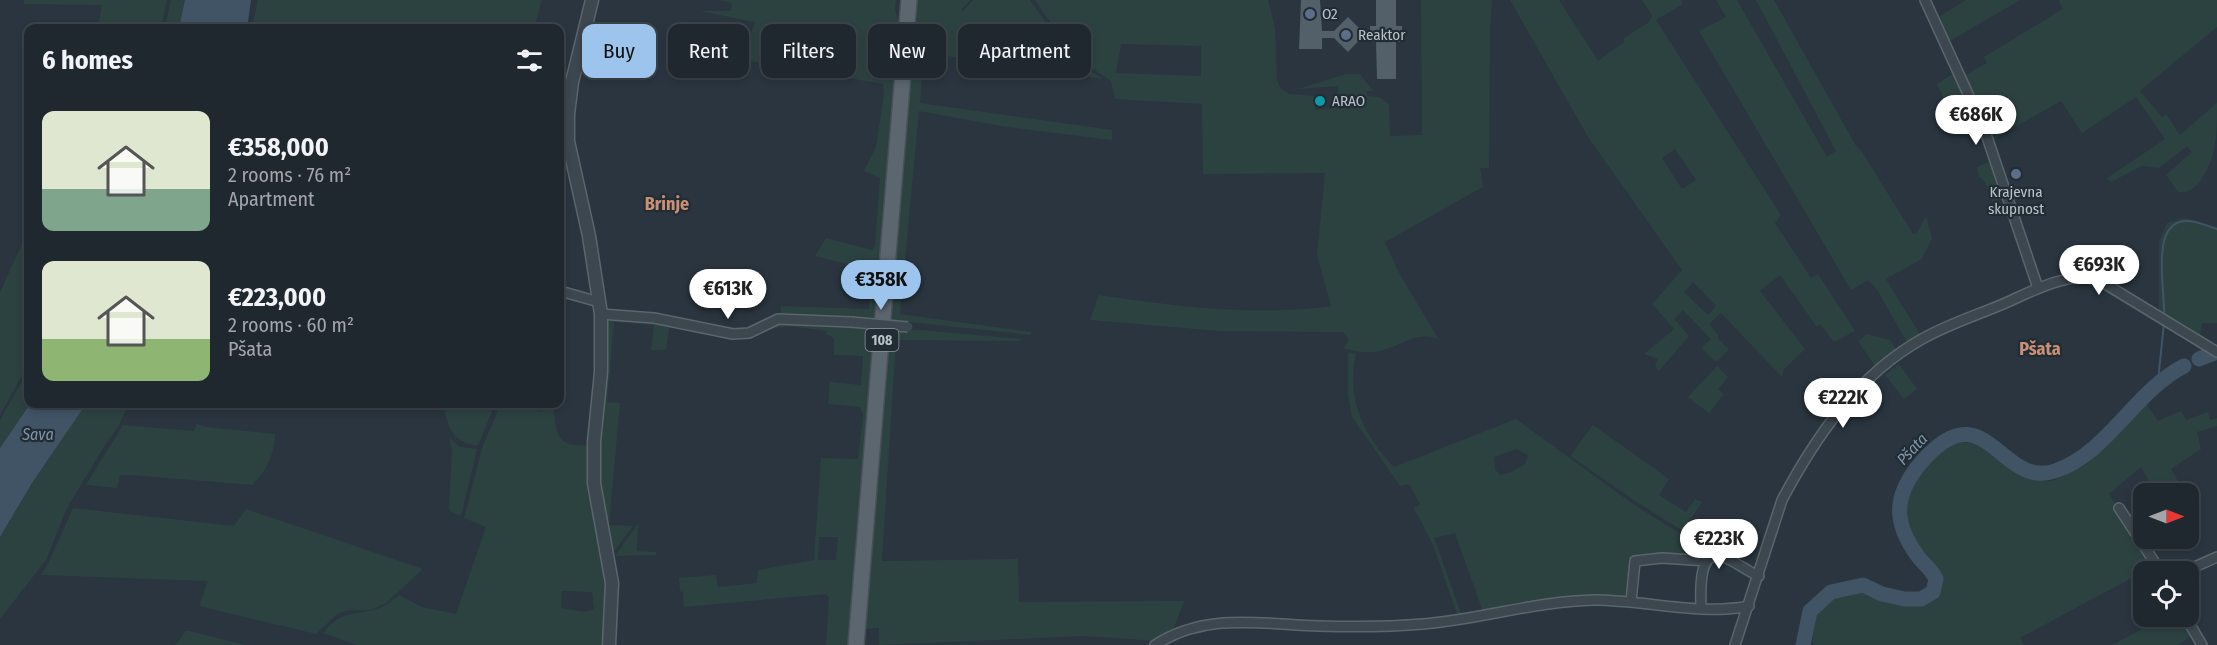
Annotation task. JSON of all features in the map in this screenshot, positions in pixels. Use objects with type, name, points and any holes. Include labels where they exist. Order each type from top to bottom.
[{"type":"main road","name":"108","points":[[856,645],[909,0]]},
{"type":"street","points":[[592,0],[572,82],[567,114],[568,141],[589,236],[600,308],[601,372],[594,442],[594,483],[612,583],[609,645]]},
{"type":"street","points":[[1925,0],[1985,131],[2038,288]]},
{"type":"street","points":[[1735,645],[1782,500],[1809,454],[1862,384],[1921,340],[1977,313],[2038,288],[2082,278],[2097,279],[2214,350]]},
{"type":"street","points":[[564,293],[600,308],[733,334],[749,333],[778,319],[908,327]]},
{"type":"street","points":[[2119,508],[2154,561]]},
{"type":"street","points":[[1631,602],[1635,561],[1662,558],[1707,561],[1721,556],[1759,576]]},
{"type":"street","points":[[2199,565],[2217,557]]},
{"type":"street","points":[[1701,609],[1700,585],[1707,561]]},
{"type":"street","points":[[1155,645],[1176,631],[1221,622],[1391,626],[1455,620],[1556,603],[1631,602],[1727,611],[1749,606]]},
{"type":"street","points":[[2191,627],[2202,645]]},
{"type":"green space","points":[[24,0],[167,0],[162,24],[99,24],[102,5],[24,4]]},
{"type":"green space","points":[[171,0],[185,0],[180,24],[166,24]]},
{"type":"green space","points":[[258,0],[542,0],[535,24],[253,24]]},
{"type":"green space","points":[[719,0],[896,0],[895,9],[899,24],[868,24],[868,78],[897,78],[877,319],[781,315],[781,306],[869,309],[870,270],[815,256],[826,238],[872,250],[875,246],[880,178],[864,171],[876,147],[884,93],[883,84],[848,78],[856,78],[856,24],[761,24],[761,63],[749,61],[749,40],[755,22],[700,11],[731,11],[732,3]]},
{"type":"green space","points":[[916,0],[970,0],[961,10],[963,11],[973,0],[1030,0],[1047,24],[958,24],[958,58],[946,56],[946,24],[914,24]]},
{"type":"green space","points":[[1035,0],[1268,0],[1275,28],[1277,81],[1281,89],[1289,94],[1314,96],[1315,110],[1331,109],[1331,101],[1339,101],[1338,86],[1298,89],[1346,74],[1360,74],[1373,91],[1367,91],[1367,96],[1379,97],[1389,104],[1390,136],[1422,135],[1421,0],[1492,0],[1489,168],[1480,168],[1483,187],[1385,242],[1399,273],[1439,340],[1424,336],[1384,350],[1368,352],[1343,348],[1349,340],[1343,332],[1219,331],[1090,320],[1099,295],[1215,309],[1273,310],[1331,306],[1317,255],[1325,173],[1203,174],[1202,104],[1115,99],[1111,81],[1091,67],[1091,24],[1051,24]],"holes":[[[1121,44],[1201,46],[1201,76],[1116,73]]]},
{"type":"green space","points":[[1510,0],[1559,0],[1598,61],[1624,42],[1624,38],[1649,22],[1652,15],[1642,0],[1681,0],[1683,4],[1656,20],[1781,215],[1775,223],[1811,278],[1818,274],[1855,331],[1834,342],[1820,324],[1817,327],[1780,275],[1760,291],[1805,349],[1784,369],[1782,377],[1721,313],[1709,324],[1718,335],[1718,339],[1729,349],[1716,362],[1701,348],[1711,339],[1683,310],[1674,319],[1689,336],[1659,371],[1655,365],[1658,359],[1644,354],[1674,329],[1652,304],[1682,270],[1588,137]],"holes":[[[1675,149],[1696,180],[1682,189],[1662,158]],[[1693,282],[1716,306],[1708,315],[1684,292]]]},
{"type":"green space","points":[[1716,0],[1737,0],[1827,157],[1836,151],[1756,0],[1774,0],[1856,146],[1913,234],[1917,233],[1926,216],[1932,238],[1922,259],[1886,279],[1921,336],[1909,343],[1906,341],[1878,291],[1868,280],[1851,290],[1699,31],[1726,17]]},
{"type":"green space","points":[[1966,0],[2020,0],[1948,42],[1937,18]]},
{"type":"green space","points":[[2060,0],[2217,0],[2217,27],[2140,91],[2162,117],[2166,114],[2180,135],[2217,103],[2213,155],[2205,174],[2192,189],[2187,192],[2178,192],[2166,175],[2192,152],[2187,146],[2159,168],[2142,166],[2111,182],[2107,178],[2165,139],[2136,97],[2082,133],[2061,101],[1994,139],[1983,109],[1964,76],[1987,63],[1984,57],[2063,9]]},
{"type":"green space","points":[[1091,71],[1103,79],[1091,77]]},
{"type":"green space","points":[[1954,73],[1976,121],[1971,123],[1968,119],[1956,125],[1937,84]]},
{"type":"green space","points":[[910,78],[922,78],[920,103],[1112,130],[1112,140],[1001,126],[919,111],[900,314],[1031,332],[1031,335],[890,320]]},
{"type":"green space","points":[[1989,162],[2001,200],[1993,201],[1985,182],[1979,177],[1977,167]]},
{"type":"green space","points":[[2184,218],[2217,227],[2217,323],[2202,323],[2200,337],[2159,314],[2159,242],[2167,223]]},
{"type":"green space","points":[[24,240],[24,372],[0,415],[0,292]]},
{"type":"green space","points":[[605,318],[670,322],[666,350],[651,350],[654,325],[614,322],[607,402],[620,403],[609,525],[633,526],[612,554],[597,464]]},
{"type":"green space","points":[[774,323],[841,324],[843,327],[877,329],[851,645],[826,645],[829,597],[826,594],[684,607],[679,578],[716,575],[718,587],[757,583],[758,570],[814,560],[821,458],[858,459],[863,415],[860,407],[828,404],[830,382],[861,385],[863,356],[834,355],[834,338],[826,334],[827,331],[788,326],[760,331]],"holes":[[[819,537],[838,537],[836,560],[818,560]]]},
{"type":"green space","points":[[921,330],[1022,339],[1017,341],[896,340],[882,561],[1018,559],[1019,602],[1184,601],[1173,630],[1157,641],[1084,636],[879,645],[879,628],[864,629],[890,331]]},
{"type":"green space","points":[[1867,334],[1890,340],[1897,351],[1875,366],[1858,341]]},
{"type":"green space","points":[[1348,352],[1356,354],[1353,386],[1360,415],[1374,442],[1394,467],[1516,419],[1633,504],[1687,538],[1684,554],[1634,558],[1627,598],[1483,612],[1455,533],[1434,538],[1462,616],[1458,617],[1434,547],[1414,508],[1420,504],[1409,484],[1400,486],[1352,417],[1348,395]],"holes":[[[1517,449],[1528,455],[1525,464],[1511,472],[1500,475],[1495,469],[1494,457]]]},
{"type":"green space","points":[[1899,364],[1917,389],[1904,399],[1885,375]]},
{"type":"green space","points":[[1717,366],[1728,377],[1718,389],[1724,394],[1709,413],[1688,397]]},
{"type":"green space","points":[[24,378],[24,408],[27,408],[0,448],[0,420]]},
{"type":"green space","points":[[2147,405],[2158,421],[2181,411],[2186,420],[2208,412],[2210,420],[2217,418],[2217,426],[2197,432],[2201,449],[2171,469],[2179,483],[2150,483],[2141,467],[2109,494],[2133,532],[2133,549],[2143,549],[2151,561],[2133,561],[2133,577],[2020,638],[2024,645],[1813,645],[1813,622],[1816,612],[1821,603],[1836,591],[1847,588],[1866,589],[1907,606],[1919,605],[1935,599],[1940,579],[1938,572],[1911,541],[1900,505],[1916,477],[1936,454],[1948,446],[1961,443],[1976,444],[1993,452],[2026,475],[2050,481],[2084,461]]},
{"type":"green space","points":[[83,408],[127,408],[119,425],[67,508],[46,560],[0,619],[0,537],[32,483]]},
{"type":"green space","points":[[444,408],[493,408],[476,446],[456,436],[447,420]]},
{"type":"green space","points":[[497,408],[537,408],[539,411],[552,408],[561,439],[572,444],[591,445],[607,562],[606,645],[357,645],[323,633],[332,623],[341,618],[377,609],[399,595],[422,607],[456,614],[486,527],[464,518],[483,445]],"holes":[[[562,591],[592,592],[594,609],[585,612],[561,608]]]},
{"type":"green space","points":[[197,424],[206,427],[275,434],[269,462],[252,485],[120,475],[117,488],[86,485],[123,425],[194,431]]},
{"type":"green space","points":[[1593,425],[1669,479],[1659,495],[1686,512],[1695,499],[1702,502],[1683,531],[1570,456]]},
{"type":"green space","points":[[449,437],[459,447],[477,449],[461,516],[450,511],[449,507],[452,450]]},
{"type":"green space","points":[[73,508],[234,526],[246,509],[423,569],[386,603],[370,610],[348,610],[337,614],[316,634],[199,606],[208,581],[41,575]]},
{"type":"green space","points":[[638,524],[637,551],[656,552],[656,555],[615,556]]},
{"type":"green space","points":[[2147,627],[2189,627],[2193,635],[2178,645],[2112,645]]},
{"type":"green space","points":[[186,631],[190,631],[245,645],[175,645]]},
{"type":"water","points":[[185,0],[251,0],[248,24],[180,24]]},
{"type":"water","name":"Sava","points":[[27,408],[83,408],[32,483],[0,537],[0,448]]},
{"type":"building","points":[[1301,0],[1320,0],[1322,31],[1334,31],[1348,17],[1365,34],[1348,52],[1334,38],[1322,38],[1322,49],[1299,49]]},
{"type":"building","points":[[1376,0],[1396,0],[1396,26],[1402,26],[1402,42],[1396,42],[1396,79],[1377,79],[1376,42],[1371,42],[1370,31],[1370,26],[1376,26]]},
{"type":"waterway","points":[[2164,317],[2162,261],[2167,234],[2174,225],[2185,221],[2197,222],[2217,229]]},
{"type":"waterway","points":[[2158,381],[2164,323]]},
{"type":"waterway","name":"Pšata","points":[[2199,359],[2217,352]]},
{"type":"waterway","name":"Pšata","points":[[1803,645],[1810,611],[1831,592],[1863,585],[1882,594],[1905,599],[1921,599],[1933,592],[1936,579],[1909,543],[1900,520],[1900,509],[1901,498],[1911,476],[1942,443],[1961,435],[1977,437],[2020,467],[2036,473],[2055,471],[2090,451],[2150,391],[2166,377],[2184,366]]},
{"type":"place","name":"O2","points":[[1310,14]]},
{"type":"place","name":"Reaktor","points":[[1346,35]]},
{"type":"place","name":"ARAO","points":[[1320,101]]},
{"type":"place","name":"Krajevna skupnost","points":[[2016,174]]},
{"type":"district","name":"Brinje","points":[[667,204]]},
{"type":"district","name":"Pšata","points":[[2040,349]]}]
